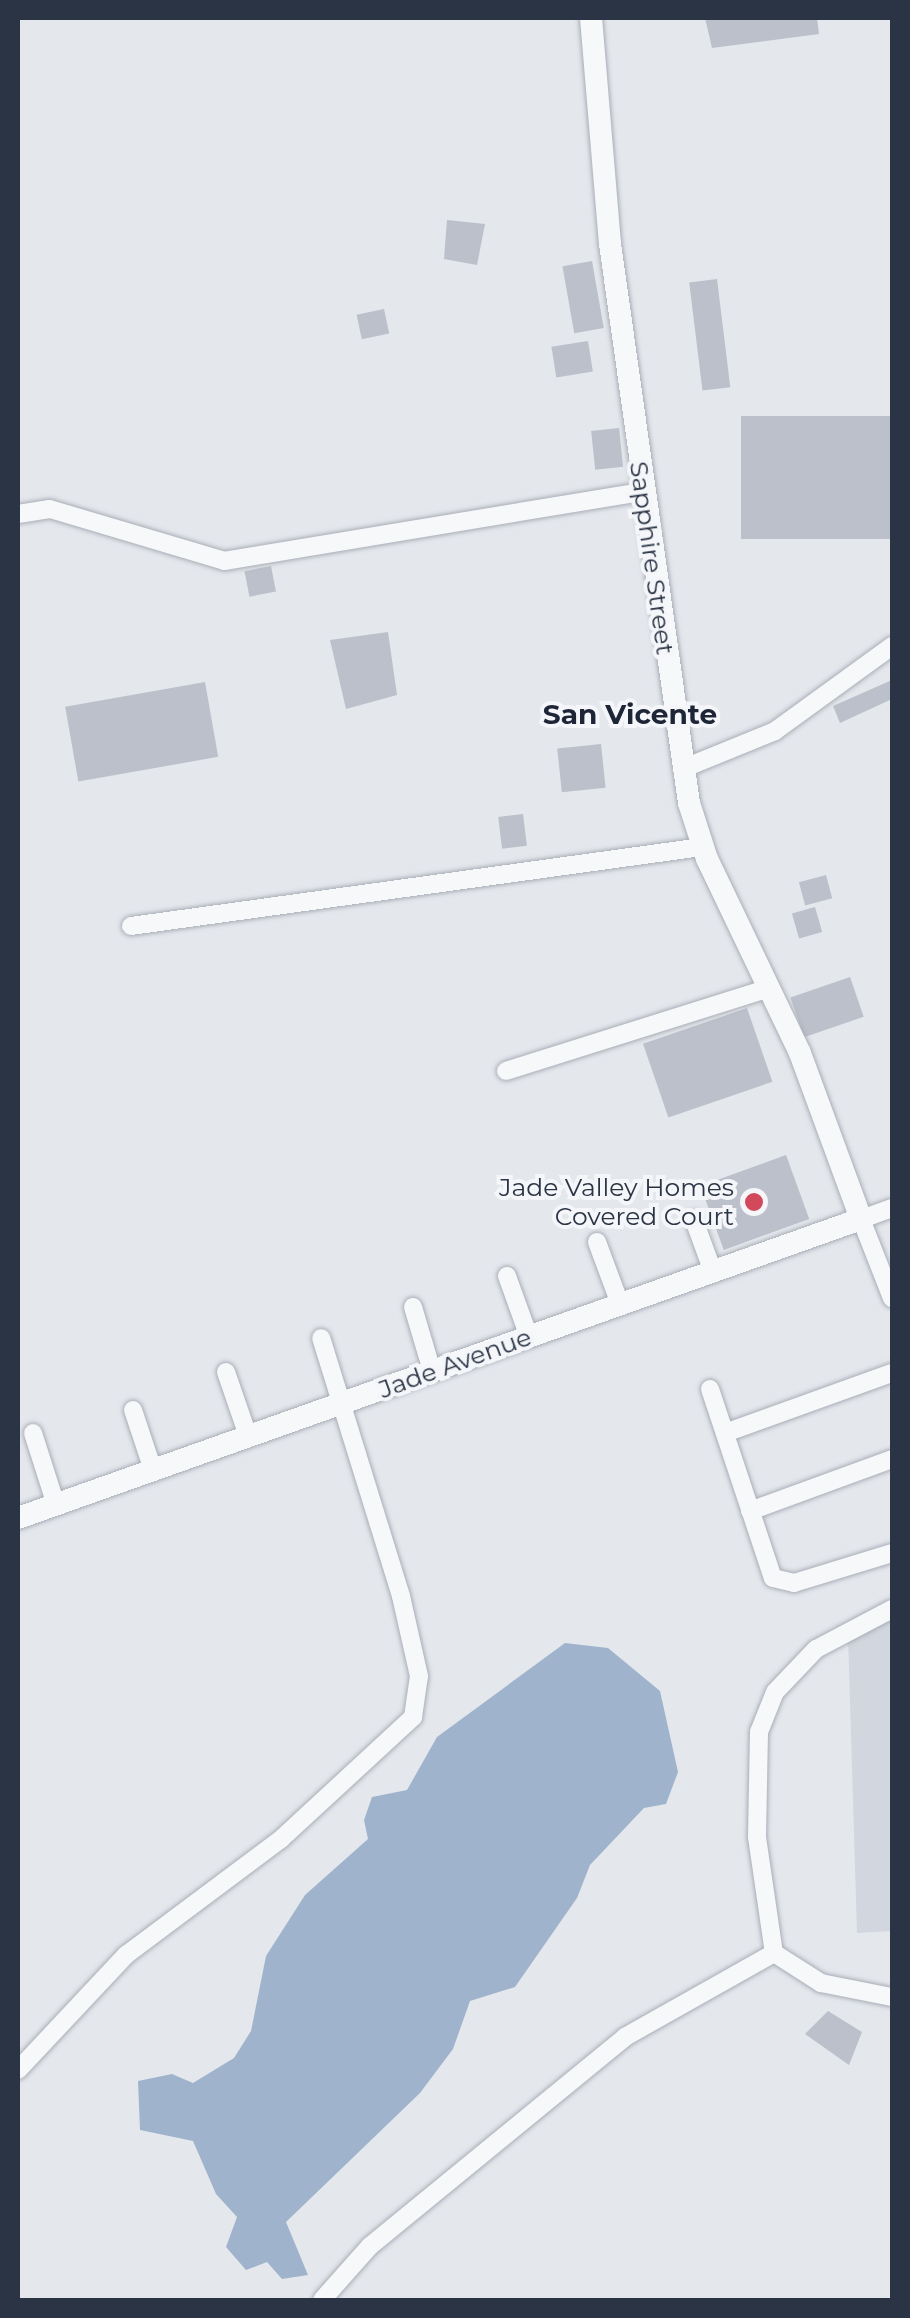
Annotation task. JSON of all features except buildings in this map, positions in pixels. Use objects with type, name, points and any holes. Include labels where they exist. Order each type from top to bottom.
[{"type":"street","name":"Sapphire Street","points":[[591,18],[643,492],[682,769],[702,848],[768,988],[892,1298]]},
{"type":"street","points":[[18,514],[50,510],[224,561],[643,492]]},
{"type":"street","points":[[682,769],[775,731],[892,646]]},
{"type":"street","points":[[130,926],[702,848]]},
{"type":"street","points":[[506,1071],[768,988]]},
{"type":"street","name":"Jade Avenue","points":[[18,1518],[892,1208]]},
{"type":"street","points":[[694,1220],[713,1272]]},
{"type":"street","points":[[598,1242],[620,1304]]},
{"type":"street","points":[[507,1276],[529,1336]]},
{"type":"street","points":[[412,1307],[432,1371]]},
{"type":"street","points":[[18,2070],[126,1955],[281,1839],[413,1717],[419,1676],[320,1338]]},
{"type":"street","points":[[226,1372],[248,1436]]},
{"type":"street","points":[[724,1434],[892,1372]]},
{"type":"street","points":[[710,1389],[750,1510],[779,1582],[892,1552]]},
{"type":"street","points":[[133,1410],[154,1470]]},
{"type":"street","points":[[32,1433],[56,1504]]},
{"type":"street","points":[[750,1510],[892,1459]]},
{"type":"street","points":[[892,1608],[795,1666],[763,1716],[757,1837],[774,1953],[822,1983],[892,1997]]},
{"type":"street","points":[[322,2300],[370,2246],[625,2038],[774,1953]]},
{"type":"shaded area","points":[[892,1615],[892,1931],[857,1933],[848,1635]]},
{"type":"water","points":[[565,1643],[608,1648],[660,1691],[678,1772],[666,1804],[644,1808],[590,1865],[577,1898],[515,1987],[470,2001],[453,2049],[420,2093],[286,2222],[308,2275],[282,2279],[267,2262],[246,2270],[226,2247],[237,2217],[216,2194],[193,2141],[140,2130],[138,2081],[172,2074],[193,2083],[234,2058],[251,2031],[266,1956],[305,1895],[368,1839],[364,1820],[372,1797],[407,1790],[437,1737]]},
{"type":"place","name":"Jade Valley Homes Covered Court","points":[[754,1202]]},
{"type":"district","name":"San Vicente","points":[[630,714]]}]
